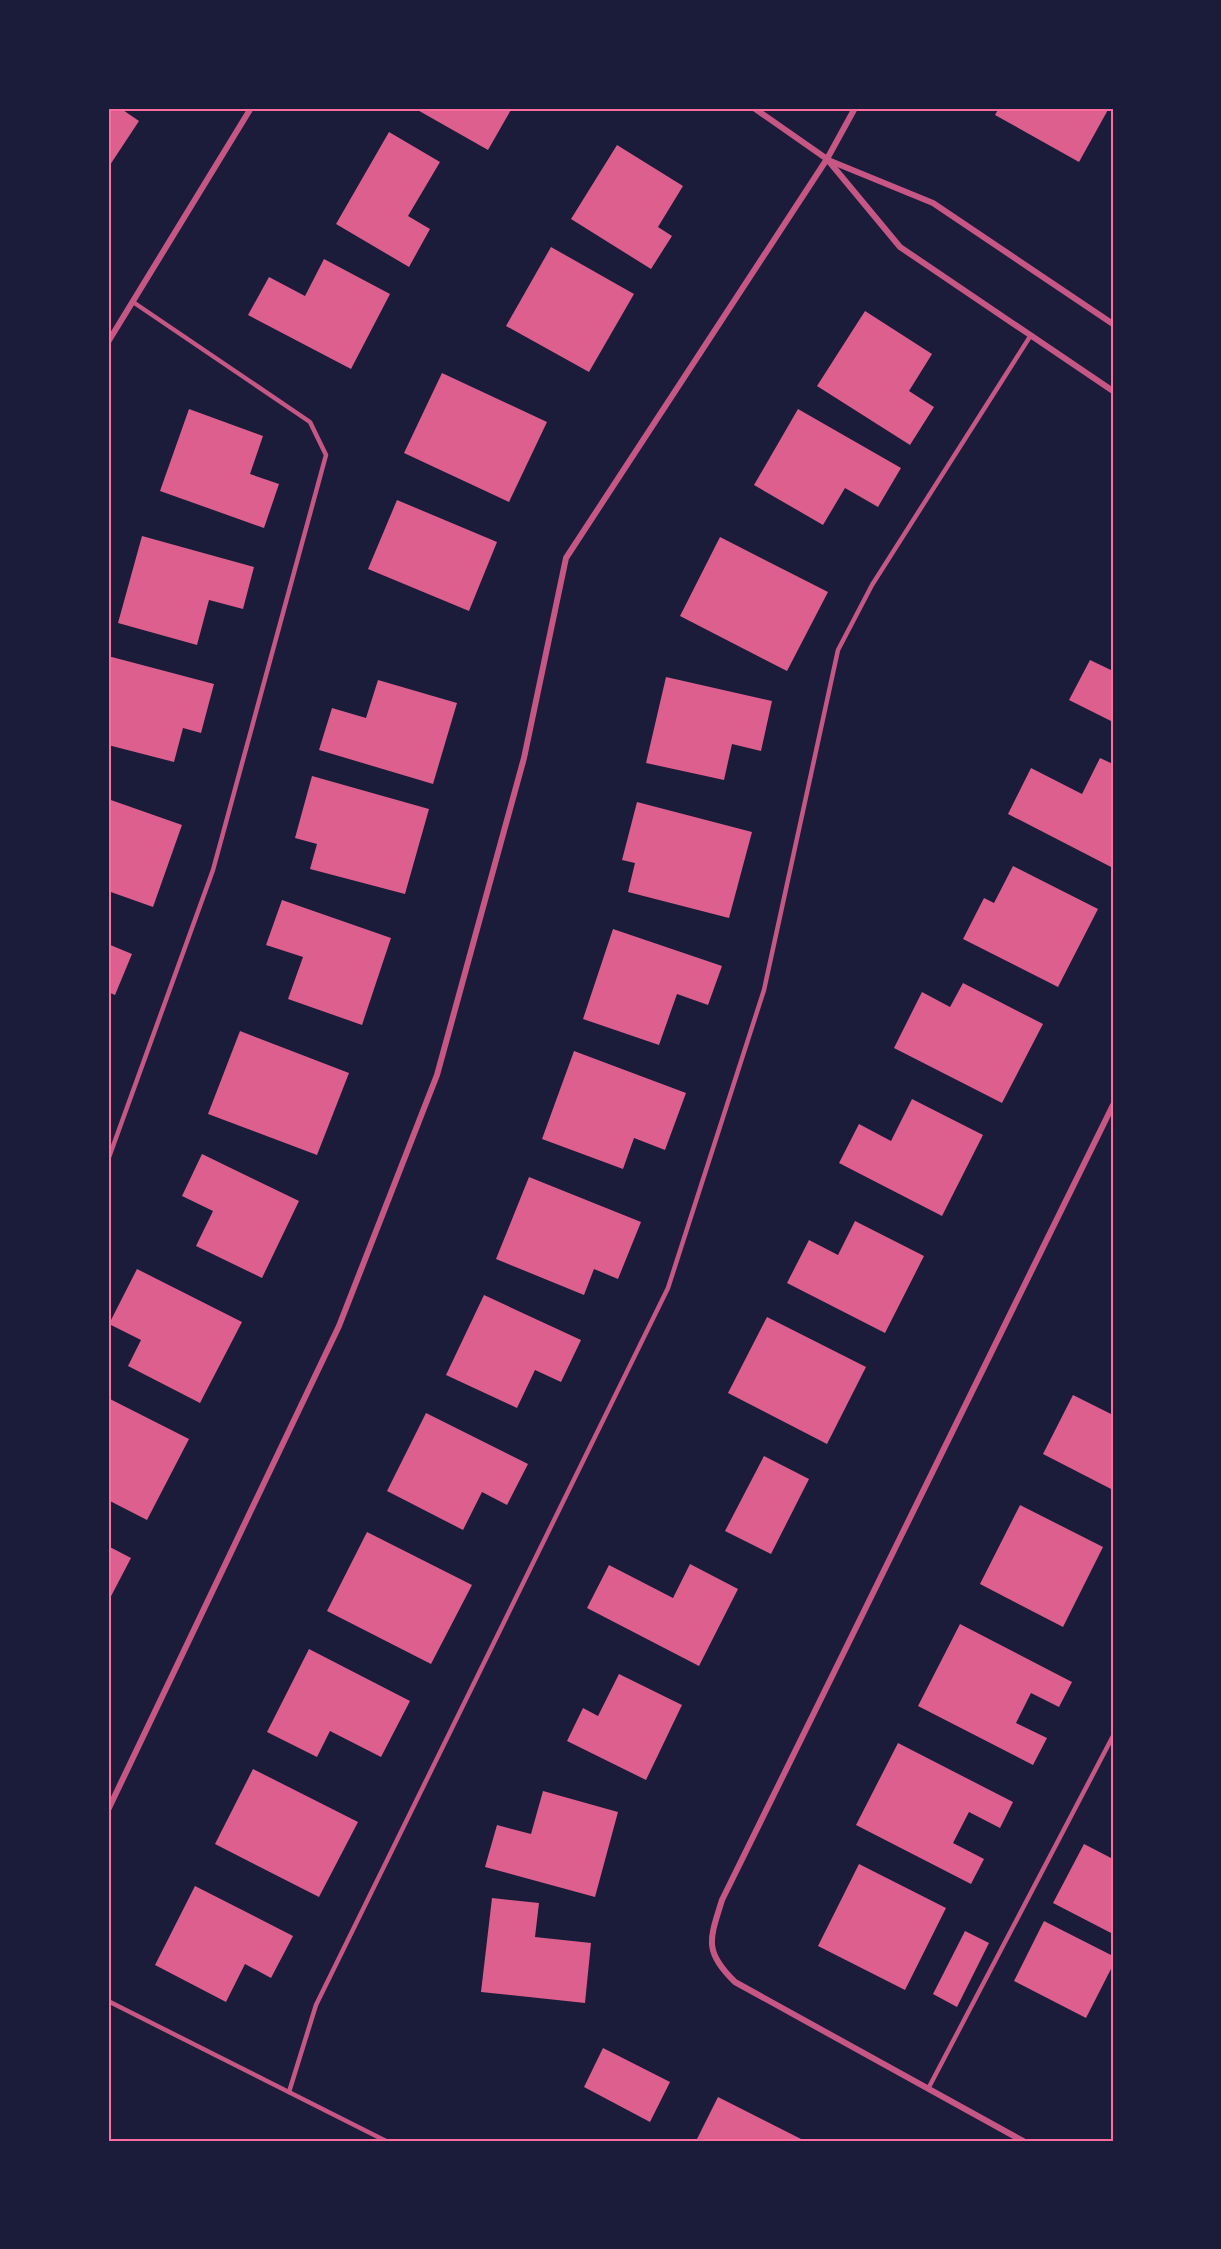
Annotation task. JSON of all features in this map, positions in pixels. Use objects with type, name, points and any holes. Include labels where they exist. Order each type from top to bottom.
[{"type":"street","points":[[108,342],[251,108]]},
{"type":"street","points":[[754,108],[827,159],[933,203],[1113,324]]},
{"type":"street","points":[[108,1810],[339,1326],[437,1075],[524,758],[566,558],[827,159],[855,108]]},
{"type":"street","points":[[827,159],[900,247],[1113,391]]},
{"type":"street","points":[[1023,2141],[735,1982],[718,1966],[709,1940],[722,1900],[1113,1106]]},
{"type":"lane","points":[[108,1160],[213,870],[326,455],[310,422],[133,302]]},
{"type":"lane","points":[[290,2092],[316,2005],[668,1288],[764,990],[838,650],[872,585],[1031,335]]},
{"type":"lane","points":[[928,2089],[1113,1736]]},
{"type":"lane","points":[[108,2001],[386,2141]]},
{"type":"building","points":[[108,108],[120,108],[139,121],[108,168]]},
{"type":"building","points":[[414,108],[512,108],[488,150]]},
{"type":"building","points":[[999,108],[1109,108],[1079,162],[995,115]]},
{"type":"building","points":[[389,132],[440,162],[408,216],[430,229],[409,267],[336,224]]},
{"type":"building","points":[[617,145],[683,186],[658,227],[672,236],[651,269],[571,219]]},
{"type":"building","points":[[551,247],[634,294],[589,372],[506,326]]},
{"type":"building","points":[[324,259],[390,294],[351,369],[248,315],[269,277],[305,296]]},
{"type":"building","points":[[865,311],[932,354],[909,391],[934,407],[910,445],[817,386]]},
{"type":"building","points":[[442,373],[547,422],[509,502],[404,453]]},
{"type":"building","points":[[189,409],[263,436],[250,474],[279,484],[264,528],[160,491]]},
{"type":"building","points":[[798,409],[901,468],[878,507],[845,488],[823,525],[754,485]]},
{"type":"building","points":[[397,500],[497,542],[469,611],[368,569]]},
{"type":"building","points":[[142,536],[254,567],[243,609],[209,600],[197,645],[118,623]]},
{"type":"building","points":[[720,537],[828,592],[787,671],[680,616]]},
{"type":"building","points":[[108,656],[214,684],[201,733],[183,728],[174,762],[108,745]]},
{"type":"building","points":[[1090,660],[1113,671],[1113,722],[1069,700]]},
{"type":"building","points":[[666,677],[772,701],[761,751],[732,744],[724,780],[646,763]]},
{"type":"building","points":[[378,680],[457,703],[433,784],[319,750],[332,708],[366,718]]},
{"type":"building","points":[[1100,758],[1113,764],[1113,868],[1008,814],[1031,768],[1082,794]]},
{"type":"building","points":[[312,776],[429,809],[405,894],[310,869],[317,844],[295,838]]},
{"type":"building","points":[[108,799],[182,825],[153,907],[108,891]]},
{"type":"building","points":[[637,802],[752,832],[729,918],[628,892],[635,863],[622,860]]},
{"type":"building","points":[[1013,866],[1098,909],[1058,987],[963,939],[984,898],[994,903]]},
{"type":"building","points":[[282,900],[391,938],[362,1025],[288,999],[303,957],[266,945]]},
{"type":"building","points":[[613,929],[722,966],[708,1005],[677,994],[659,1045],[583,1019]]},
{"type":"building","points":[[108,944],[132,954],[115,995],[108,992]]},
{"type":"building","points":[[963,983],[1043,1024],[1002,1103],[894,1048],[922,992],[950,1007]]},
{"type":"building","points":[[240,1031],[349,1073],[317,1155],[208,1114]]},
{"type":"building","points":[[574,1051],[686,1093],[665,1150],[634,1138],[623,1169],[542,1139]]},
{"type":"building","points":[[912,1099],[983,1135],[942,1216],[839,1163],[859,1124],[891,1141]]},
{"type":"building","points":[[202,1154],[299,1201],[262,1278],[196,1246],[213,1211],[182,1196]]},
{"type":"building","points":[[529,1177],[641,1222],[618,1279],[594,1269],[584,1295],[496,1259]]},
{"type":"building","points":[[855,1221],[924,1256],[885,1333],[787,1283],[809,1240],[838,1255]]},
{"type":"building","points":[[137,1269],[242,1322],[200,1403],[128,1366],[141,1340],[109,1324]]},
{"type":"building","points":[[484,1295],[581,1340],[561,1382],[535,1370],[517,1408],[446,1375]]},
{"type":"building","points":[[767,1317],[866,1367],[827,1444],[728,1393]]},
{"type":"building","points":[[1073,1395],[1113,1415],[1113,1490],[1043,1454]]},
{"type":"building","points":[[108,1398],[189,1439],[147,1520],[108,1500]]},
{"type":"building","points":[[426,1413],[528,1464],[507,1505],[482,1492],[463,1530],[387,1491]]},
{"type":"building","points":[[764,1456],[809,1479],[771,1554],[725,1531]]},
{"type":"building","points":[[1020,1505],[1103,1547],[1063,1627],[980,1584]]},
{"type":"building","points":[[367,1532],[472,1585],[431,1664],[327,1611]]},
{"type":"building","points":[[108,1546],[131,1558],[108,1602]]},
{"type":"building","points":[[690,1564],[738,1589],[699,1666],[587,1608],[609,1565],[673,1598]]},
{"type":"building","points":[[960,1624],[1072,1682],[1059,1707],[1031,1693],[1016,1723],[1047,1738],[1033,1765],[918,1706]]},
{"type":"building","points":[[309,1649],[410,1701],[381,1757],[330,1731],[317,1757],[267,1732]]},
{"type":"building","points":[[619,1674],[682,1705],[646,1780],[567,1741],[583,1708],[598,1716]]},
{"type":"building","points":[[898,1743],[1013,1802],[1000,1828],[969,1812],[953,1843],[984,1859],[971,1884],[856,1825]]},
{"type":"building","points":[[253,1769],[358,1822],[319,1897],[215,1844]]},
{"type":"building","points":[[543,1791],[618,1812],[595,1897],[485,1867],[497,1825],[531,1834]]},
{"type":"building","points":[[1084,1844],[1113,1859],[1113,1934],[1053,1903]]},
{"type":"building","points":[[859,1864],[946,1908],[905,1990],[818,1946]]},
{"type":"building","points":[[195,1886],[293,1936],[271,1978],[245,1964],[226,2002],[155,1965]]},
{"type":"building","points":[[492,1898],[539,1903],[535,1937],[591,1943],[585,2003],[481,1992]]},
{"type":"building","points":[[1044,1921],[1113,1956],[1113,1965],[1086,2018],[1014,1981]]},
{"type":"building","points":[[965,1931],[989,1943],[957,2007],[933,1994]]},
{"type":"building","points":[[603,2048],[670,2082],[650,2122],[584,2087]]},
{"type":"building","points":[[718,2097],[805,2141],[696,2141]]}]
